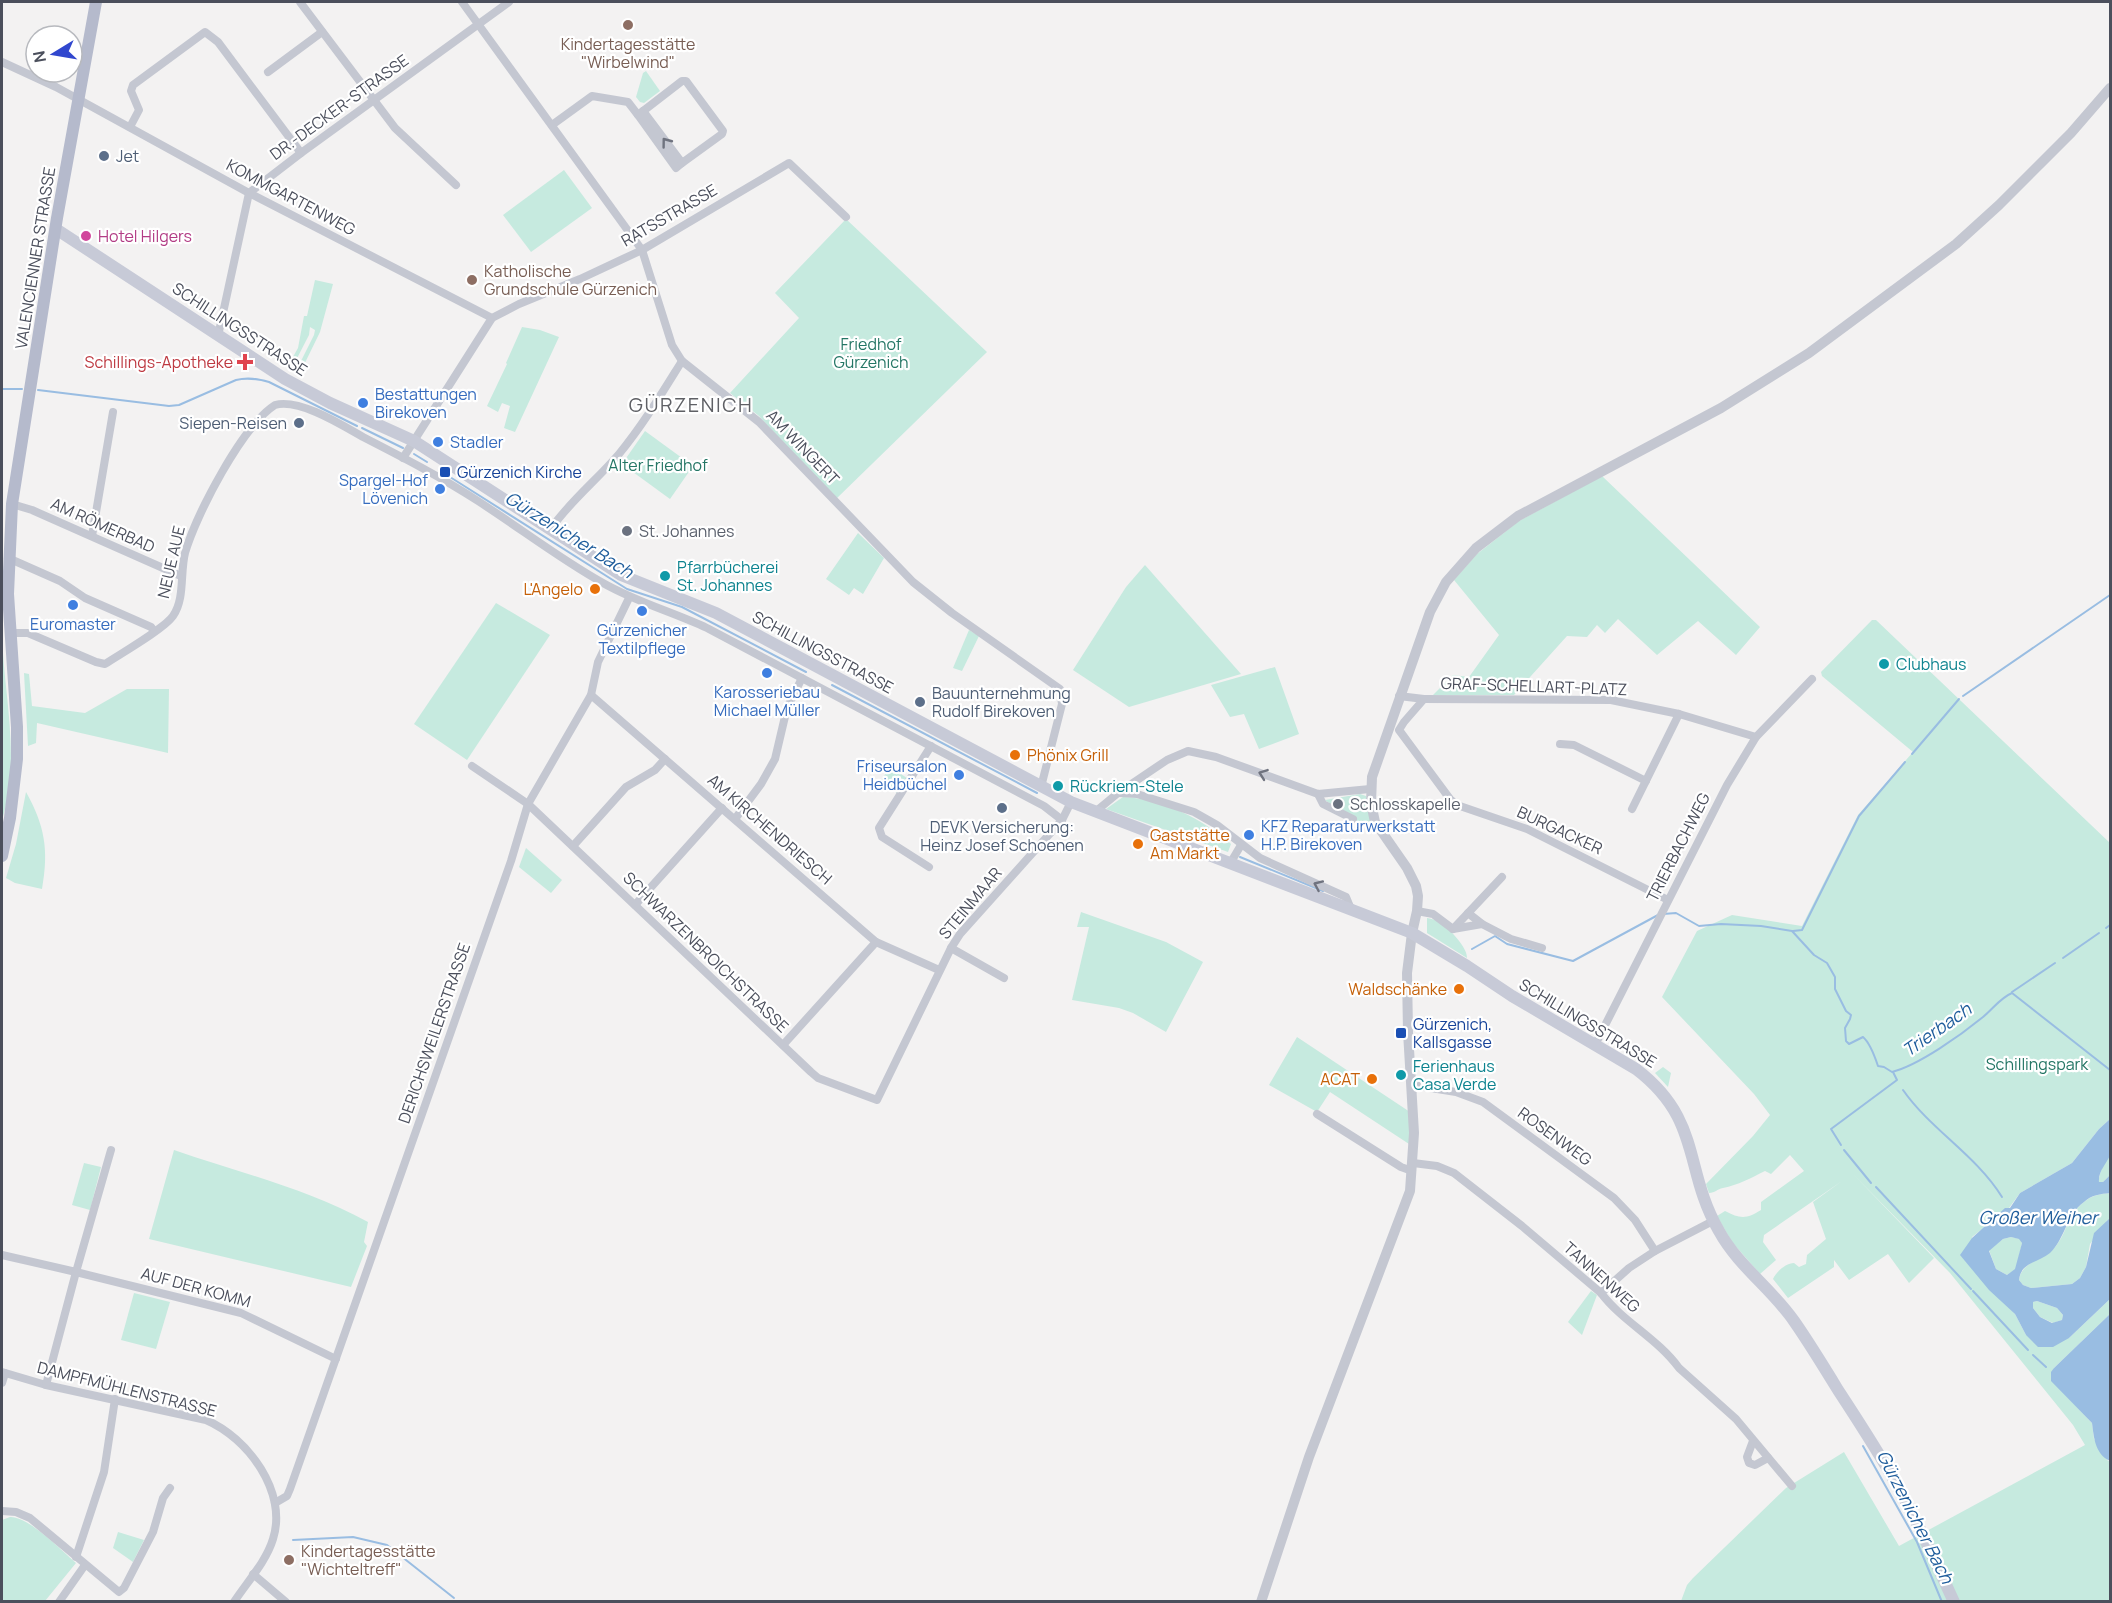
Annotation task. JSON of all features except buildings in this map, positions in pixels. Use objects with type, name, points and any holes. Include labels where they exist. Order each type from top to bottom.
[{"type":"main road","name":"VALENCIENNER STRASSE","points":[[2,856],[10,818],[17,759],[8,594],[12,504],[56,229],[96,2]]},
{"type":"main road","name":"SCHILLINGSSTRASSE","points":[[56,229],[218,336],[308,392],[414,441],[621,575],[716,613],[1071,802],[1412,933],[1646,1077],[1671,1104],[1688,1137],[1713,1221],[1733,1253],[1782,1305],[1802,1332],[1897,1484],[1954,1602]]},
{"type":"street","points":[[300,2],[402,135],[456,184]]},
{"type":"street","name":"AM WINGERT","points":[[462,2],[642,250],[672,345],[682,362],[734,400],[759,422],[913,582],[952,613],[1060,689],[1062,704],[1041,787]]},
{"type":"street","name":"DR.-DECKER-STRASSE","points":[[249,193],[509,2]]},
{"type":"street","points":[[130,127],[139,110],[131,91],[133,86],[205,32],[218,42],[301,153]]},
{"type":"street","points":[[268,72],[322,32]]},
{"type":"street","name":"KOMMGARTENWEG","points":[[2,62],[56,87],[249,193],[492,318]]},
{"type":"street","points":[[552,125],[592,96],[628,102],[640,112],[676,168],[723,131],[686,81],[682,81],[640,112]]},
{"type":"street","points":[[1261,1602],[1309,1457],[1400,1215],[1405,1186],[1412,1167],[1414,1133],[1407,973],[1417,911],[1416,886],[1407,868],[1375,822],[1370,789],[1399,696],[1430,612],[1446,582],[1476,548],[1496,531],[1543,502],[1721,408],[1809,353],[1956,244],[1999,205],[2071,133],[2110,88]]},
{"type":"street","name":"RATSSTRASSE","points":[[492,318],[642,250],[789,163],[846,217]]},
{"type":"street","points":[[218,336],[249,193]]},
{"type":"street","points":[[403,458],[492,318]]},
{"type":"street","points":[[550,530],[618,456],[652,410],[682,362]]},
{"type":"street","name":"NEUE AUE","points":[[10,633],[28,633],[105,664],[154,632],[173,616],[181,589],[185,555],[196,522],[232,456],[271,408],[278,404],[288,404]]},
{"type":"street","name":"SCHILLINGSSTRASSE","points":[[288,404],[332,420],[403,458],[476,500],[600,582],[629,598],[690,620],[1044,806],[1062,820]]},
{"type":"street","points":[[92,536],[113,412]]},
{"type":"street","name":"AM RÖMERBAD","points":[[12,504],[32,510],[181,576]]},
{"type":"street","points":[[8,558],[60,581],[86,598],[151,627],[154,632]]},
{"type":"street","name":"DERICHSWEILERSTRASSE","points":[[274,1499],[287,1496],[290,1489],[511,861],[528,804],[591,695],[598,662],[629,598]]},
{"type":"street","points":[[735,819],[761,784],[775,759],[787,708],[802,678]]},
{"type":"street","name":"TRIERBACHWEG","points":[[1595,1045],[1727,785],[1756,737],[1812,679]]},
{"type":"street","name":"AM KIRCHENDRIESCH","points":[[591,695],[876,942],[939,970]]},
{"type":"street","name":"GRAF-SCHELLART-PLATZ","points":[[1399,696],[1424,699],[1611,700],[1679,714],[1756,737]]},
{"type":"street","name":"BURGACKER","points":[[1424,699],[1399,730],[1443,790],[1457,805],[1527,829],[1668,900]]},
{"type":"street","points":[[1632,809],[1679,714]]},
{"type":"street","points":[[1560,744],[1574,745],[1646,781]]},
{"type":"street","points":[[929,867],[882,837],[879,828],[931,746]]},
{"type":"street","points":[[1095,812],[1118,793],[1167,760],[1188,752],[1216,757],[1318,794],[1370,789]]},
{"type":"street","points":[[573,846],[626,787],[655,770],[665,759]]},
{"type":"street","name":"SCHWARZENBROICHSTRASSE","points":[[472,766],[528,804],[815,1076],[877,1100]]},
{"type":"street","name":"SCHILLINGSSTRASSE","points":[[1118,793],[1137,794],[1194,812],[1217,825],[1260,858],[1346,897],[1351,909]]},
{"type":"street","points":[[1318,794],[1323,804],[1353,819]]},
{"type":"street","name":"STEINMAAR","points":[[877,1100],[939,970],[960,934],[1062,820],[1071,802]]},
{"type":"street","points":[[635,905],[722,808]]},
{"type":"street","points":[[1231,862],[1241,845]]},
{"type":"street","points":[[1456,931],[1468,913],[1502,877]]},
{"type":"street","points":[[1417,911],[1433,914],[1456,931]]},
{"type":"street","points":[[1468,913],[1482,924],[1511,939],[1542,948]]},
{"type":"street","points":[[1456,931],[1482,924]]},
{"type":"street","points":[[783,1045],[876,942]]},
{"type":"street","points":[[951,948],[1004,978]]},
{"type":"street","name":"ROSENWEG","points":[[1412,1085],[1456,1092],[1483,1102],[1614,1198],[1635,1220],[1655,1251]]},
{"type":"street","name":"TANNENWEG","points":[[1317,1114],[1401,1167],[1437,1166],[1454,1173],[1522,1226],[1601,1293],[1639,1330],[1647,1334],[1679,1368],[1736,1419],[1792,1486]]},
{"type":"street","points":[[46,1385],[111,1149]]},
{"type":"street","points":[[1601,1293],[1629,1268],[1655,1251],[1713,1221]]},
{"type":"street","name":"AUF DER KOMM","points":[[2,1255],[241,1313],[336,1359]]},
{"type":"street","points":[[2,1383],[3,1373]]},
{"type":"street","name":"DAMPFMÜHLENSTRASSE","points":[[3,1373],[46,1385],[206,1420],[217,1424],[233,1437],[255,1461],[274,1499],[277,1517],[272,1541],[234,1602]]},
{"type":"street","points":[[76,1557],[104,1472],[115,1400]]},
{"type":"street","points":[[1753,1441],[1747,1457],[1749,1463],[1755,1465],[1768,1458]]},
{"type":"street","points":[[2,1511],[16,1512],[30,1518],[117,1591],[122,1592],[153,1532],[163,1497],[170,1488]]},
{"type":"street","points":[[59,1602],[85,1565]]},
{"type":"street","points":[[253,1574],[286,1602]]},
{"type":"green space","points":[[646,71],[660,91],[644,103],[636,97],[643,73]]},
{"type":"green space","points":[[564,170],[592,208],[531,252],[503,215]]},
{"type":"green space","name":"Friedhof Gürzenich","points":[[846,219],[987,352],[835,500],[759,416],[730,393],[799,318],[775,293]]},
{"type":"green space","points":[[315,280],[333,284],[320,332],[301,371],[297,369],[314,335],[315,330],[310,327],[309,335],[293,366],[289,364],[298,348],[304,316],[307,316]]},
{"type":"green space","points":[[522,327],[540,330],[559,337],[515,432],[504,428],[510,406],[502,403],[498,412],[487,406]]},
{"type":"green space","name":"Alter Friedhof","points":[[645,431],[693,466],[670,499],[622,464]]},
{"type":"green space","points":[[1602,476],[1760,627],[1736,655],[1698,621],[1657,655],[1618,619],[1605,633],[1597,625],[1587,637],[1567,636],[1514,695],[1433,695],[1453,675],[1469,677],[1499,635],[1454,580],[1477,554],[1519,521]]},
{"type":"green space","points":[[858,533],[884,558],[863,594],[854,588],[849,595],[826,579]]},
{"type":"green space","points":[[1145,565],[1241,674],[1129,707],[1073,670],[1126,587]]},
{"type":"green space","points":[[496,603],[550,635],[467,760],[414,724]]},
{"type":"green space","name":"Schillingspark","points":[[1872,620],[1876,620],[2110,843],[2110,1119],[2072,1163],[2020,1193],[2009,1208],[1972,1237],[2006,1304],[2015,1314],[2026,1335],[2069,1338],[2110,1299],[2110,1314],[2054,1368],[2051,1380],[2092,1423],[2094,1439],[2110,1461],[2110,1601],[1681,1601],[1687,1585],[1693,1578],[1786,1488],[1844,1452],[1899,1546],[2085,1445],[2073,1425],[1950,1273],[1852,1173],[1934,1258],[1909,1283],[1888,1254],[1849,1280],[1834,1260],[1834,1267],[1788,1298],[1773,1279],[1788,1265],[1794,1263],[1799,1267],[1806,1264],[1807,1255],[1826,1239],[1813,1202],[1842,1181],[1764,1235],[1763,1242],[1776,1260],[1760,1274],[1732,1242],[1717,1216],[1725,1211],[1743,1217],[1756,1213],[1761,1210],[1761,1202],[1804,1171],[1790,1155],[1771,1174],[1765,1171],[1711,1193],[1706,1184],[1753,1136],[1770,1115],[1754,1094],[1662,997],[1697,931],[1732,915],[1802,926],[1858,815],[1913,752],[1822,676],[1821,672]]},
{"type":"green space","points":[[969,630],[979,636],[962,671],[953,668]]},
{"type":"green space","points":[[2,635],[11,751],[8,797],[2,820]]},
{"type":"green space","points":[[1275,667],[1299,734],[1259,749],[1244,714],[1230,717],[1211,685]]},
{"type":"green space","points":[[24,673],[29,674],[32,706],[85,713],[127,689],[169,689],[168,753],[37,723],[36,743],[28,746]]},
{"type":"green space","points":[[890,767],[907,778],[897,793],[880,782]]},
{"type":"green space","points":[[26,792],[38,816],[44,839],[45,862],[42,889],[15,883],[6,878],[16,844]]},
{"type":"green space","points":[[1360,794],[1366,796],[1374,829],[1371,832],[1325,800]]},
{"type":"green space","points":[[1123,797],[1167,806],[1194,818],[1231,844],[1228,852],[1106,809]]},
{"type":"green space","points":[[526,848],[562,880],[551,893],[519,867]]},
{"type":"green space","points":[[1081,912],[1166,942],[1203,962],[1166,1032],[1133,1013],[1119,1008],[1072,1000],[1089,927],[1077,927]]},
{"type":"green space","points":[[1427,918],[1436,920],[1452,932],[1461,943],[1467,958],[1427,933]]},
{"type":"green space","points":[[1297,1037],[1410,1112],[1409,1144],[1330,1092],[1317,1112],[1269,1085]]},
{"type":"green space","points":[[1663,1067],[1671,1073],[1668,1087],[1655,1073]]},
{"type":"green space","points":[[174,1150],[297,1190],[368,1222],[364,1242],[367,1246],[351,1287],[149,1239]]},
{"type":"green space","points":[[2110,1154],[2110,1175],[2099,1183],[2104,1164]]},
{"type":"green space","points":[[84,1163],[101,1167],[90,1210],[72,1205]]},
{"type":"green space","points":[[2110,1193],[2110,1218],[2090,1244],[2086,1267],[2080,1278],[2072,1284],[2031,1288],[2023,1285],[2019,1280],[2024,1269],[2056,1246],[2079,1207],[2093,1196]]},
{"type":"green space","points":[[2011,1237],[2020,1239],[2022,1243],[2016,1269],[2007,1275],[1996,1269],[1989,1250],[2003,1239]]},
{"type":"green space","points":[[1591,1291],[1597,1295],[1582,1335],[1568,1322]]},
{"type":"green space","points":[[134,1293],[170,1302],[156,1349],[121,1340]]},
{"type":"green space","points":[[2037,1301],[2057,1308],[2063,1315],[2062,1320],[2053,1323],[2040,1317],[2033,1308],[2033,1302]]},
{"type":"green space","points":[[10,1517],[17,1518],[35,1528],[76,1563],[45,1601],[2,1601],[2,1520]]},
{"type":"green space","points":[[118,1532],[144,1540],[133,1562],[113,1548]]},
{"type":"water","name":"Großer Weiher","points":[[2110,1119],[2110,1155],[2101,1171],[2099,1182],[2103,1182],[2110,1175],[2110,1193],[2093,1196],[2078,1207],[2055,1247],[2050,1253],[2027,1266],[2020,1274],[2019,1280],[2023,1285],[2031,1288],[2072,1284],[2080,1278],[2086,1267],[2094,1233],[2110,1218],[2110,1299],[2069,1338],[2053,1347],[2038,1347],[2026,1335],[2015,1314],[1989,1290],[1960,1255],[1972,1238],[2005,1208],[2010,1208],[2020,1193],[2072,1163]],"holes":[[[2011,1237],[2019,1239],[2022,1243],[2015,1269],[2007,1275],[1996,1269],[1989,1251],[2003,1239]],[[2037,1301],[2057,1308],[2063,1315],[2062,1320],[2052,1323],[2040,1317],[2033,1308],[2033,1302]]]},
{"type":"water","points":[[2110,1314],[2110,1461],[2098,1450],[2092,1423],[2051,1381],[2051,1372]]},
{"type":"waterway","name":"Gürzenicher Bach","points":[[38,390],[169,406],[179,405],[236,380],[253,379],[269,382],[357,426]]},
{"type":"waterway","name":"Gürzenicher Bach","points":[[2,389],[22,389]]},
{"type":"waterway","name":"Gürzenicher Bach","points":[[362,428],[403,448]]},
{"type":"waterway","name":"Gürzenicher Bach","points":[[414,454],[427,462]]},
{"type":"waterway","name":"Gürzenicher Bach","points":[[450,477],[627,589],[682,607],[806,672]]},
{"type":"waterway","points":[[1963,696],[2110,595]]},
{"type":"waterway","name":"Gürzenicher Bach","points":[[832,685],[1037,793]]},
{"type":"waterway","points":[[1912,754],[1959,699]]},
{"type":"waterway","points":[[1793,931],[1802,930],[1859,816],[1905,762]]},
{"type":"waterway","name":"Gürzenicher Bach","points":[[1240,857],[1323,891]]},
{"type":"waterway","name":"Trierbach","points":[[1663,914],[1676,913],[1699,926],[1721,924],[1761,926],[1792,931],[1814,955],[1827,963],[1835,977],[1835,989],[1846,1011],[1851,1015],[1845,1028],[1846,1041],[1849,1044],[1863,1037],[1870,1046],[1878,1066],[1892,1072],[1915,1063],[1939,1049],[2012,993],[2110,1070]]},
{"type":"waterway","name":"Trierbach","points":[[1472,949],[1495,936],[1507,944],[1573,961],[1658,915]]},
{"type":"waterway","points":[[2106,928],[2110,925]]},
{"type":"waterway","points":[[2063,958],[2099,933]]},
{"type":"waterway","points":[[2012,992],[2055,963]]},
{"type":"waterway","points":[[1841,1145],[1831,1129],[1897,1080],[1893,1072]]},
{"type":"waterway","points":[[1903,1090],[1927,1118],[1967,1155],[2002,1197]]},
{"type":"waterway","points":[[1844,1150],[1871,1183]]},
{"type":"waterway","points":[[1876,1187],[1971,1289]]},
{"type":"waterway","points":[[1973,1291],[2028,1350]]},
{"type":"waterway","points":[[2033,1355],[2046,1367]]},
{"type":"waterway","name":"Gürzenicher Bach","points":[[1863,1446],[1917,1542],[1942,1602]]},
{"type":"waterway","points":[[293,1540],[353,1537],[387,1545],[454,1598]]},
{"type":"place","name":"Kindertagesstätte \"Wirbelwind\"","points":[[628,25]]},
{"type":"place","name":"Jet","points":[[104,156]]},
{"type":"place","name":"Hotel Hilgers","points":[[86,236]]},
{"type":"place","name":"Katholische Grundschule Gürzenich","points":[[472,280]]},
{"type":"place","name":"Schillings-Apotheke","points":[[245,362]]},
{"type":"place","name":"Bestattungen Birekoven","points":[[363,403]]},
{"type":"place","name":"Siepen-Reisen","points":[[299,423]]},
{"type":"place","name":"Stadler","points":[[438,442]]},
{"type":"place","name":"Gürzenich Kirche","points":[[445,472]]},
{"type":"place","name":"Spargel-Hof Lövenich","points":[[440,489]]},
{"type":"place","name":"St. Johannes","points":[[627,531]]},
{"type":"place","name":"Pfarrbücherei St. Johannes","points":[[665,576]]},
{"type":"place","name":"L'Angelo","points":[[595,589]]},
{"type":"place","name":"Euromaster","points":[[73,605]]},
{"type":"place","name":"Gürzenicher Textilpflege","points":[[642,611]]},
{"type":"place","name":"Clubhaus","points":[[1884,664]]},
{"type":"place","name":"Karosseriebau Michael Müller","points":[[767,673]]},
{"type":"place","name":"Bauunternehmung Rudolf Birekoven","points":[[920,702]]},
{"type":"place","name":"Phönix Grill","points":[[1015,755]]},
{"type":"place","name":"Friseursalon Heidbüchel","points":[[959,775]]},
{"type":"place","name":"Rückriem-Stele","points":[[1058,786]]},
{"type":"place","name":"Schlosskapelle","points":[[1338,804]]},
{"type":"place","name":"DEVK Versicherung: Heinz Josef Schoenen","points":[[1002,808]]},
{"type":"place","name":"KFZ Reparaturwerkstatt H.P. Birekoven","points":[[1249,835]]},
{"type":"place","name":"Gaststätte Am Markt","points":[[1138,844]]},
{"type":"place","name":"Waldschänke","points":[[1459,989]]},
{"type":"place","name":"Gürzenich, Kallsgasse","points":[[1401,1033]]},
{"type":"place","name":"Ferienhaus Casa Verde","points":[[1401,1075]]},
{"type":"place","name":"ACAT","points":[[1372,1079]]},
{"type":"place","name":"Kindertagesstätte \"Wichteltreff\"","points":[[289,1560]]},
{"type":"district","name":"GÜRZENICH","points":[[691,405]]}]
